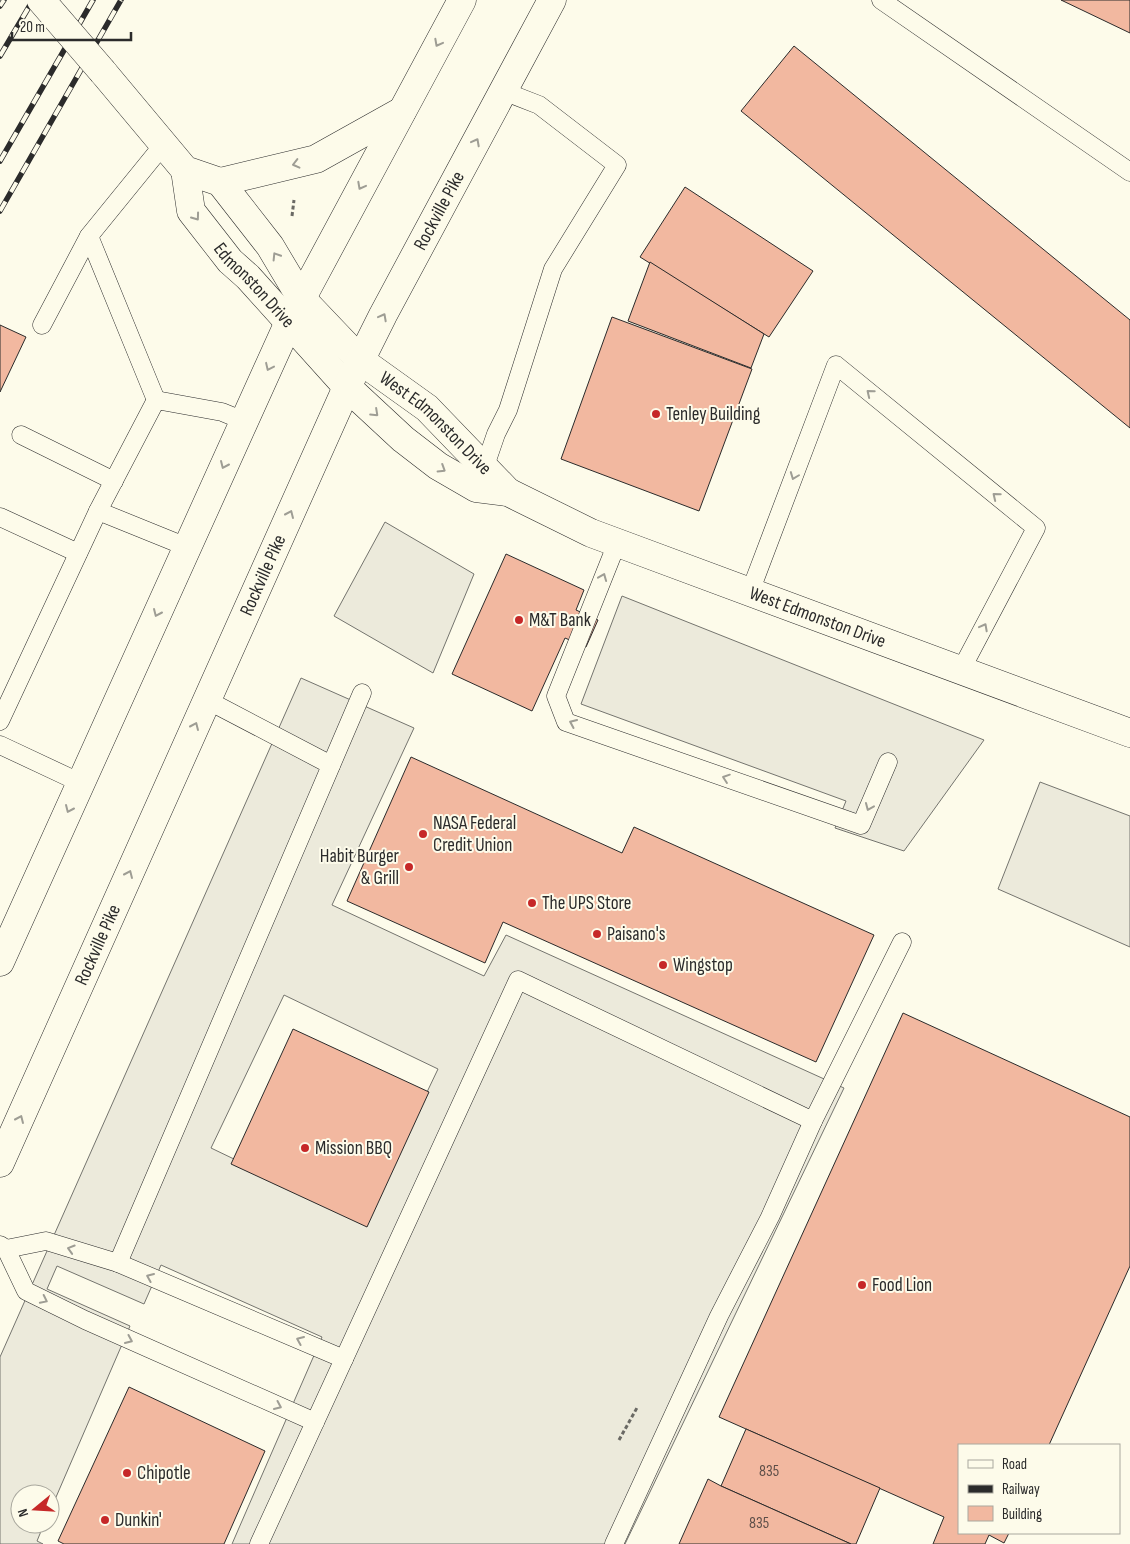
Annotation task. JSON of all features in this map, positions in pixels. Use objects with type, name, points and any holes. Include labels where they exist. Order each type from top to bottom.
[{"type":"main road","points":[[41,0],[185,170],[220,182],[316,159],[402,111]]},
{"type":"main road","points":[[2,950],[81,782],[289,322],[462,0]]},
{"type":"main road","name":"Rockville Pike","points":[[0,1163],[347,387],[552,0]]},
{"type":"main road","name":"Edmonston Drive","points":[[185,170],[191,211],[230,261],[248,277],[347,387]]},
{"type":"main road","name":"Edmonston Drive","points":[[220,182],[270,246],[302,298],[360,360]]},
{"type":"main road","name":"West Edmonston Drive","points":[[360,360],[427,408],[508,492]]},
{"type":"main road","name":"West Edmonston Drive","points":[[347,387],[403,439],[438,466],[476,488],[508,492],[591,533],[1130,733]]},
{"type":"lane","points":[[881,0],[1130,172]]},
{"type":"lane","points":[[485,466],[496,434],[508,410],[553,269],[617,165],[539,105],[503,91]]},
{"type":"lane","points":[[42,325],[89,236],[163,145]]},
{"type":"lane","points":[[0,721],[98,511],[156,400],[89,236]]},
{"type":"lane","points":[[750,592],[836,365],[1036,528],[961,670]]},
{"type":"lane","points":[[156,400],[222,412],[244,421]]},
{"type":"lane","points":[[21,435],[114,481]]},
{"type":"lane","points":[[98,511],[187,547]]},
{"type":"lane","points":[[0,517],[78,553]]},
{"type":"lane","points":[[617,543],[556,696],[566,722],[861,825],[888,762]]},
{"type":"lane","points":[[118,1264],[362,693]]},
{"type":"lane","points":[[207,700],[331,765]]},
{"type":"lane","points":[[0,745],[81,782]]},
{"type":"lane","points":[[614,1544],[719,1316],[770,1217],[813,1121],[902,942]]},
{"type":"lane","points":[[259,1544],[518,980],[813,1121]]},
{"type":"lane","points":[[315,1422],[85,1320],[26,1291],[3,1247],[46,1241],[118,1264],[344,1360]]},
{"type":"path","points":[[287,222],[292,215],[294,198]]},
{"type":"path","points":[[618,1440],[638,1406]]},
{"type":"shaded area","points":[[385,522],[474,574],[433,673],[334,616]]},
{"type":"shaded area","points":[[622,596],[984,740],[904,851],[835,828],[846,801],[581,704]]},
{"type":"shaded area","points":[[301,678],[414,728],[332,905],[484,976],[506,935],[844,1088],[625,1544],[232,1544],[322,1337],[161,1265],[144,1304],[57,1266],[47,1289],[130,1326],[60,1488],[60,1484],[10,1484],[10,1534],[40,1534],[37,1541],[43,1544],[0,1544],[0,1357]],"holes":[[[284,995],[438,1069],[365,1222],[211,1148]]]},
{"type":"shaded area","points":[[1040,782],[1130,816],[1130,947],[998,889]]},
{"type":"building","points":[[1061,0],[1130,0],[1130,33]]},
{"type":"building","points":[[794,46],[1130,320],[1130,428],[741,111]]},
{"type":"building","points":[[685,187],[813,271],[769,337],[640,257]]},
{"type":"building","points":[[650,262],[764,334],[751,368],[628,321]]},
{"type":"building","name":"Tenley Building","points":[[612,317],[752,369],[699,511],[561,459]]},
{"type":"building","points":[[0,325],[26,337],[0,392]]},
{"type":"building","points":[[506,554],[584,590],[576,610],[598,620],[586,647],[565,638],[532,711],[452,674]]},
{"type":"building","points":[[411,757],[622,853],[634,827],[874,935],[816,1062],[503,922],[485,963],[347,901]]},
{"type":"building","points":[[903,1013],[1130,1117],[1130,1266],[1049,1444],[958,1444],[958,1534],[1008,1534],[1004,1543],[989,1535],[985,1544],[933,1544],[944,1517],[719,1417]]},
{"type":"building","points":[[293,1029],[429,1092],[367,1227],[231,1164]]},
{"type":"building","points":[[129,1387],[265,1451],[224,1544],[64,1544],[58,1541]]},
{"type":"building","points":[[746,1429],[880,1488],[856,1544],[851,1544],[721,1486]]},
{"type":"building","points":[[708,1479],[721,1486],[851,1544],[679,1544]]},
{"type":"railway","points":[[0,6],[4,0]]},
{"type":"railway","points":[[0,56],[33,0]]},
{"type":"railway","points":[[0,161],[93,0]]},
{"type":"railway","points":[[0,211],[121,0]]},
{"type":"place","name":"Tenley Building","points":[[656,414]]},
{"type":"place","name":"M&T Bank","points":[[519,620]]},
{"type":"place","name":"NASA Federal Credit Union","points":[[423,834]]},
{"type":"place","name":"Habit Burger & Grill","points":[[409,867]]},
{"type":"place","name":"The UPS Store","points":[[532,903]]},
{"type":"place","name":"Paisano's","points":[[597,934]]},
{"type":"place","name":"Wingstop","points":[[663,965]]},
{"type":"place","name":"Mission BBQ","points":[[305,1148]]},
{"type":"place","name":"Food Lion","points":[[862,1285]]},
{"type":"place","name":"Chipotle","points":[[127,1473]]},
{"type":"place","name":"Dunkin'","points":[[105,1520]]}]
